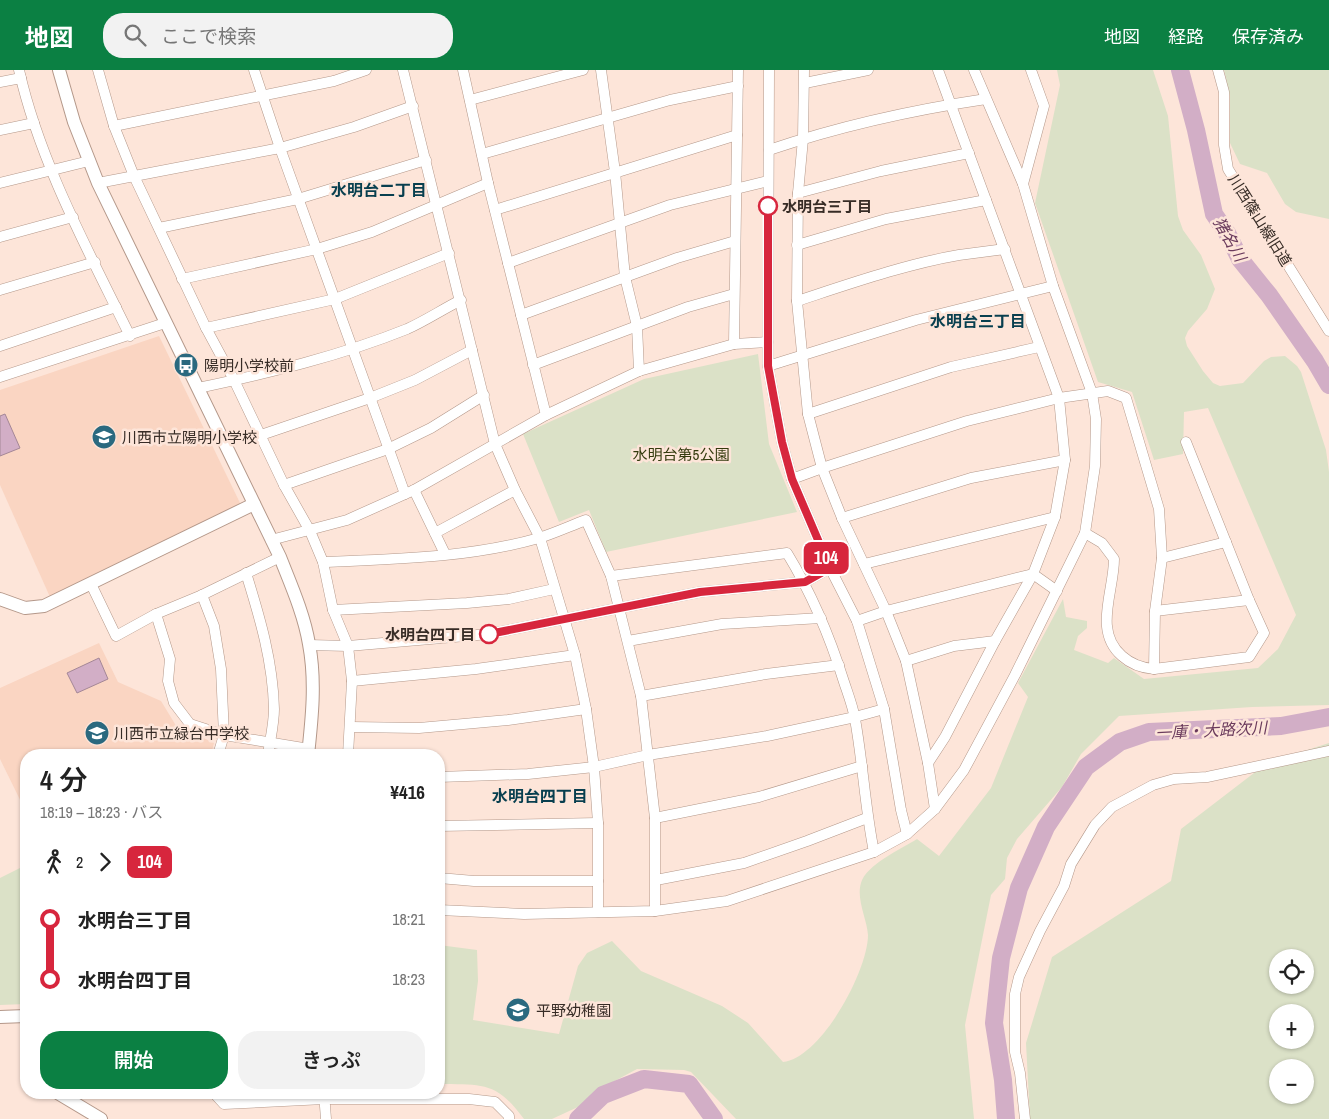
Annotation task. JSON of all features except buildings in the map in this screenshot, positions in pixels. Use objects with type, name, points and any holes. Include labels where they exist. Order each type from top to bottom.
[{"type":"street","points":[[59,70],[88,161],[280,557],[301,610],[309,644],[313,690],[312,734],[310,749]]},
{"type":"street","points":[[100,70],[114,126],[134,176],[182,279],[234,380],[284,485],[310,531],[323,562],[334,610],[348,646],[352,681],[349,749]]},
{"type":"street","points":[[254,70],[388,449],[409,492],[435,533],[445,554]]},
{"type":"street","points":[[114,126],[334,81],[366,70]]},
{"type":"street","points":[[404,70],[495,444],[515,490],[540,538],[574,655],[586,709],[594,768],[598,823],[598,912]]},
{"type":"street","points":[[463,70],[488,183],[546,415]]},
{"type":"street","points":[[470,100],[583,70]]},
{"type":"street","points":[[601,70],[615,172],[625,277],[638,326],[639,371]]},
{"type":"street","points":[[734,344],[738,70]]},
{"type":"street","points":[[769,70],[768,366],[782,442],[792,479],[830,568],[857,621],[884,709],[901,810],[907,834]]},
{"type":"street","points":[[804,70],[805,82],[798,193],[797,301],[808,414],[822,468],[842,518],[886,611],[906,661],[928,763],[935,809]]},
{"type":"street","points":[[805,82],[868,70]]},
{"type":"street","points":[[928,763],[945,737],[995,640],[1033,574],[1056,517],[1065,460],[1059,398],[938,70]]},
{"type":"street","points":[[445,910],[524,914],[655,911],[727,901],[874,852],[907,834],[935,809],[964,770],[1085,533],[1095,466],[1096,419],[1092,393],[1054,286],[1023,184],[974,70]]},
{"type":"street","points":[[1023,184],[1044,106],[1031,70]]},
{"type":"street","name":"川西篠山線旧道","points":[[1218,70],[1224,92],[1224,145],[1228,169],[1329,331]]},
{"type":"street","points":[[0,82],[20,74],[34,123],[53,171],[130,336]]},
{"type":"street","points":[[482,154],[670,100],[738,86]]},
{"type":"street","points":[[769,150],[881,117],[986,99]]},
{"type":"street","points":[[98,183],[280,148],[354,127],[413,106]]},
{"type":"street","points":[[0,130],[34,123]]},
{"type":"street","points":[[495,210],[737,135]]},
{"type":"street","points":[[798,193],[881,171],[969,153]]},
{"type":"street","points":[[159,228],[298,198],[426,160]]},
{"type":"street","points":[[0,183],[88,161]]},
{"type":"street","points":[[508,263],[670,206],[768,181]]},
{"type":"street","points":[[182,279],[317,249],[372,232],[488,183]]},
{"type":"street","points":[[797,245],[886,219],[986,200]]},
{"type":"street","points":[[0,237],[73,217]]},
{"type":"street","points":[[521,315],[677,258],[735,241]]},
{"type":"street","points":[[797,301],[852,283],[958,255],[1004,250]]},
{"type":"street","points":[[206,328],[335,299],[449,254]]},
{"type":"street","points":[[0,290],[95,262]]},
{"type":"street","points":[[768,366],[916,320],[1054,286]]},
{"type":"street","points":[[533,366],[688,307],[734,294]]},
{"type":"street","points":[[198,388],[296,366],[353,348],[408,328],[461,300]]},
{"type":"street","points":[[0,346],[116,307]]},
{"type":"street","points":[[0,377],[165,323]]},
{"type":"street","points":[[271,540],[347,520],[409,492],[546,415],[639,371],[734,344],[768,342]]},
{"type":"street","points":[[808,414],[951,367],[1039,347]]},
{"type":"street","points":[[261,435],[370,398],[415,380],[472,350]]},
{"type":"street","points":[[792,479],[967,421],[1059,398],[1108,391],[1126,398],[1160,509],[1162,558],[1155,611],[1154,669]]},
{"type":"street","points":[[284,485],[388,449],[431,428],[484,396]]},
{"type":"street","points":[[1085,533],[1102,542],[1114,559],[1107,630],[1113,646],[1132,663],[1142,668],[1154,669],[1249,657],[1264,633],[1186,442]]},
{"type":"street","points":[[842,518],[972,478],[1065,460]]},
{"type":"street","points":[[435,533],[515,490]]},
{"type":"street","points":[[0,599],[25,608],[44,606],[254,504]]},
{"type":"street","points":[[864,564],[1056,517]]},
{"type":"street","points":[[323,562],[415,558],[485,549],[540,538],[586,520],[612,576],[641,696],[655,818],[655,911]]},
{"type":"street","points":[[1162,558],[1226,542]]},
{"type":"street","points":[[612,576],[787,553],[805,582],[821,618],[839,665],[855,717],[867,818],[874,852]]},
{"type":"street","points":[[91,584],[116,636],[156,614],[202,595],[280,557]]},
{"type":"street","points":[[309,644],[348,646],[489,634],[700,592],[805,582],[830,568]]},
{"type":"street","points":[[246,573],[258,610],[270,660],[274,711],[268,749]]},
{"type":"street","points":[[857,621],[886,611],[1033,574],[1057,591]]},
{"type":"street","points":[[334,610],[509,599],[554,589]]},
{"type":"street","points":[[202,595],[214,626],[221,669],[224,735],[220,749]]},
{"type":"street","points":[[1155,611],[1249,600]]},
{"type":"street","points":[[156,614],[170,659],[168,681],[174,703],[190,724],[224,735],[269,742],[297,749]]},
{"type":"street","points":[[628,640],[722,624],[821,618]]},
{"type":"street","points":[[906,661],[954,646],[995,640]]},
{"type":"street","points":[[352,681],[476,669],[574,655]]},
{"type":"street","points":[[641,696],[766,674],[839,665]]},
{"type":"street","points":[[351,727],[419,728],[508,720],[586,709]]},
{"type":"street","points":[[445,777],[528,774],[594,768],[648,755],[767,736],[884,709]]},
{"type":"street","points":[[1025,1119],[1020,1073],[1015,1052],[1015,994],[1019,977],[1040,931],[1064,886],[1072,864],[1095,825],[1112,808],[1153,785],[1174,779],[1207,777],[1329,751]]},
{"type":"street","points":[[655,818],[759,797],[862,766]]},
{"type":"street","points":[[656,880],[744,863],[867,818]]},
{"type":"street","points":[[445,826],[598,823]]},
{"type":"street","points":[[445,879],[474,881],[598,881]]},
{"type":"street","points":[[0,1017],[20,1016]]},
{"type":"street","points":[[68,1099],[101,1119]]},
{"type":"street","points":[[219,1099],[224,1104],[286,1099]]},
{"type":"street","points":[[324,1099],[326,1119]]},
{"type":"street","points":[[445,1099],[495,1102],[509,1116],[509,1119]]},
{"type":"shaded area","name":"川西市立陽明小学校","points":[[159,336],[241,505],[50,597],[0,485],[0,390]]},
{"type":"shaded area","points":[[5,414],[20,448],[0,456],[0,416]]},
{"type":"shaded area","name":"川西市立緑台中学校","points":[[99,643],[118,682],[161,701],[175,724],[214,743],[212,749],[20,749],[20,800],[0,759],[0,688]]},
{"type":"shaded area","points":[[99,658],[108,679],[77,693],[67,673]]},
{"type":"green space","points":[[1057,70],[1153,70],[1168,116],[1178,216],[1183,230],[1201,255],[1215,289],[1207,309],[1188,331],[1185,338],[1187,346],[1203,371],[1213,383],[1220,386],[1243,383],[1264,361],[1271,357],[1285,356],[1301,372],[1326,450],[1329,472],[1329,705],[1252,707],[1119,716],[1081,754],[1062,787],[1017,839],[1007,858],[1005,879],[991,895],[965,1025],[974,1119],[736,1119],[691,1072],[684,1070],[637,1069],[596,1091],[580,1106],[552,1119],[524,1119],[505,1098],[488,1088],[478,1085],[445,1084],[445,946],[477,950],[478,981],[473,1020],[559,1034],[578,966],[587,953],[612,941],[641,971],[722,1006],[748,1023],[783,1062],[798,1057],[827,1030],[851,990],[860,969],[866,951],[868,935],[860,896],[861,883],[864,876],[885,858],[917,839],[939,856],[991,788],[1028,697],[1018,683],[1063,599],[1066,617],[1087,621],[1087,628],[1078,636],[1074,650],[1108,663],[1114,658],[1144,679],[1258,668],[1278,649],[1296,615],[1208,408],[1184,412],[1183,454],[1154,460],[1132,392],[1098,382],[1035,203],[1060,85]]},
{"type":"green space","points":[[1224,70],[1329,70],[1329,219],[1296,212],[1285,204],[1267,173],[1240,164],[1230,143],[1230,96]]},
{"type":"green space","name":"水明台第5公園","points":[[758,354],[769,444],[797,512],[606,552],[589,510],[559,522],[523,434],[644,379]]},
{"type":"green space","points":[[1329,743],[1329,1119],[1030,1119],[1026,1043],[1052,957],[1171,881],[1181,829],[1267,763]]},
{"type":"green space","points":[[20,868],[20,1004],[0,1005],[0,878]]},
{"type":"waterway","name":"猪名川","points":[[1180,70],[1196,130],[1214,214],[1227,233],[1240,259],[1269,295],[1315,361],[1329,385]]},
{"type":"waterway","name":"一庫・大路次川","points":[[1006,1119],[1003,1080],[994,1023],[1001,958],[1019,888],[1046,827],[1086,767],[1120,742],[1149,732],[1281,726],[1329,717]]},
{"type":"waterway","name":"一庫・大路次川","points":[[578,1119],[603,1095],[644,1079],[689,1084],[714,1119]]},
{"type":"bus line","name":"104","points":[[489,634],[700,592],[805,582],[830,568],[792,479],[782,442],[768,366],[768,206]]},
{"type":"place","name":"水明台三丁目","points":[[768,206]]},
{"type":"place","name":"陽明小学校前","points":[[186,365]]},
{"type":"place","name":"川西市立陽明小学校","points":[[104,437]]},
{"type":"place","name":"水明台四丁目","points":[[489,634]]},
{"type":"place","name":"川西市立緑台中学校","points":[[97,733]]},
{"type":"place","name":"平野幼稚園","points":[[518,1010]]},
{"type":"district","name":"水明台二丁目","points":[[379,190]]},
{"type":"district","name":"水明台三丁目","points":[[978,321]]},
{"type":"district","name":"水明台四丁目","points":[[540,796]]}]
